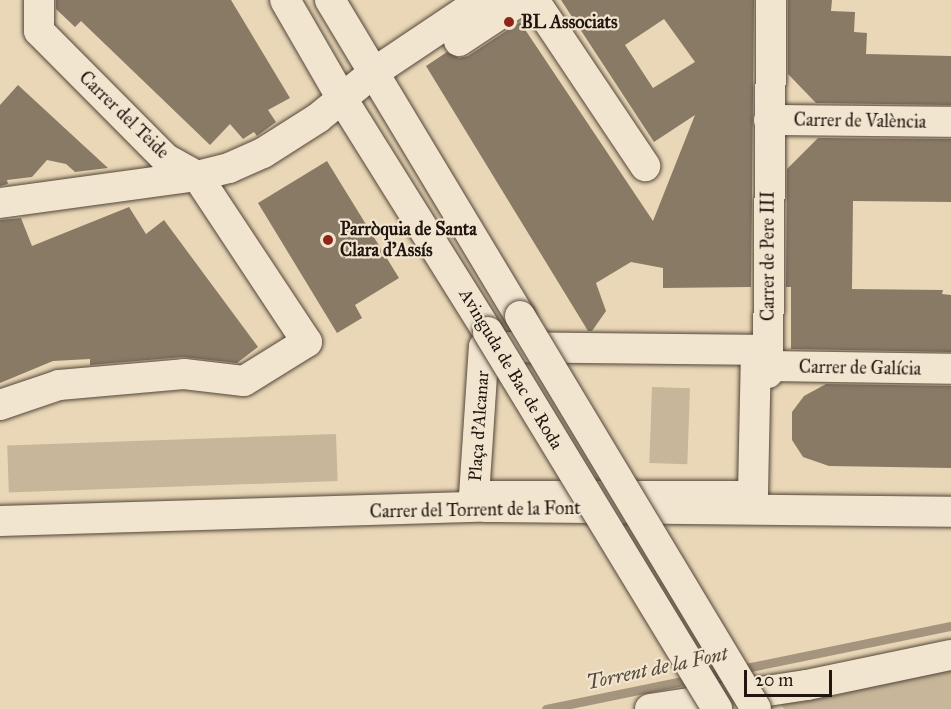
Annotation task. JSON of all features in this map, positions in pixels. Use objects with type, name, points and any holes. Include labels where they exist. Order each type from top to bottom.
[{"type":"street","name":"Carrer del Teide","points":[[0,405],[59,385],[184,374],[244,381],[307,342],[197,176],[165,159],[39,31],[39,0]]},
{"type":"street","name":"Avinguda de Bac de Roda","points":[[285,0],[340,97],[488,332],[717,709]]},
{"type":"street","name":"Avinguda de Bac de Roda","points":[[330,0],[378,70],[520,316],[756,709]]},
{"type":"street","points":[[342,0],[378,70],[394,84],[521,0]]},
{"type":"street","points":[[0,203],[197,176],[263,153],[318,118],[340,97],[482,0]]},
{"type":"street","points":[[534,0],[645,166]]},
{"type":"street","name":"Carrer de Pere III","points":[[767,511],[762,358],[771,0]]},
{"type":"street","name":"Carrer de València","points":[[769,120],[951,122]]},
{"type":"street","name":"Plaça d'Alcanar","points":[[484,347],[762,358],[753,496],[474,495],[484,347]]},
{"type":"street","name":"Carrer de Galícia","points":[[762,358],[951,369]]},
{"type":"street","name":"Carrer del Torrent de la Font","points":[[0,521],[486,507],[951,512]]},
{"type":"street","points":[[650,709],[807,684],[951,655]]},
{"type":"shaded area","points":[[652,387],[690,388],[687,464],[649,463]]},
{"type":"shaded area","points":[[336,434],[338,481],[9,492],[7,445]]},
{"type":"shaded area","points":[[951,665],[951,709],[784,709],[779,700]]},
{"type":"building","points":[[56,0],[231,0],[290,98],[268,110],[276,122],[257,136],[254,132],[243,139],[230,124],[210,145],[81,21],[75,27],[56,9]]},
{"type":"building","points":[[561,0],[754,0],[751,287],[663,288],[663,268],[631,262],[596,283],[606,311],[592,331],[588,331],[426,66],[447,52],[459,58],[468,56],[520,22],[653,221],[695,115],[654,142]],"holes":[[[664,19],[695,62],[653,88],[625,45]]]},
{"type":"building","points":[[788,0],[832,0],[831,11],[855,12],[854,32],[867,33],[866,54],[951,56],[951,105],[816,103],[788,74]]},
{"type":"building","points":[[18,85],[108,168],[75,172],[66,164],[47,160],[32,177],[7,180],[8,184],[0,186],[0,105]]},
{"type":"building","points":[[818,138],[951,139],[951,202],[853,201],[852,289],[943,290],[942,294],[951,295],[951,352],[791,349],[791,287],[786,287],[787,169]]},
{"type":"building","name":"Parròquia de Santa Clara d'Assís","points":[[327,161],[399,278],[355,305],[362,318],[337,333],[258,203]]},
{"type":"building","points":[[129,207],[146,234],[164,220],[258,347],[237,363],[183,357],[90,365],[90,359],[53,361],[0,383],[0,220],[21,218],[32,246]]},
{"type":"building","points":[[826,384],[951,386],[951,468],[829,466],[803,457],[792,440],[792,412],[804,396]]},
{"type":"waterway","name":"Torrent de la Font","points":[[546,709],[951,626]]},
{"type":"place","name":"BL Associats","points":[[509,22]]},
{"type":"place","name":"Parròquia de Santa Clara d'Assís","points":[[328,240]]}]
